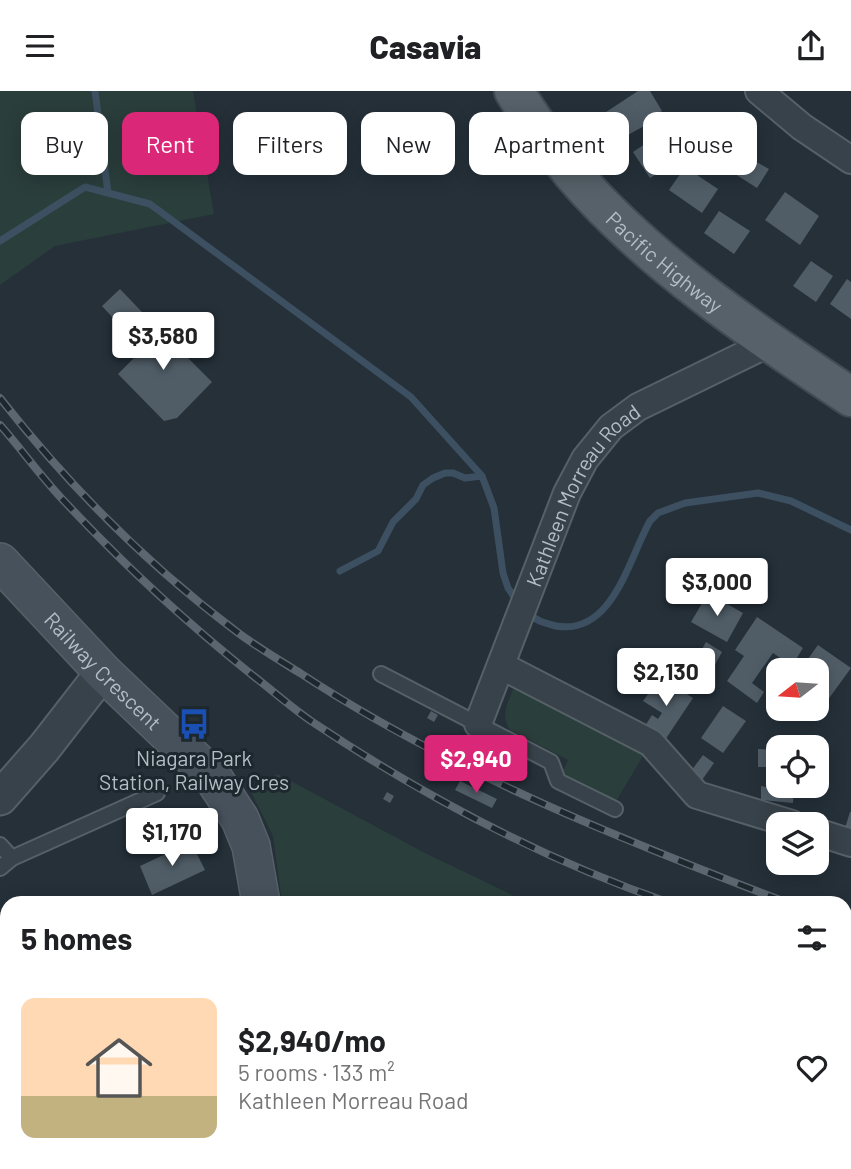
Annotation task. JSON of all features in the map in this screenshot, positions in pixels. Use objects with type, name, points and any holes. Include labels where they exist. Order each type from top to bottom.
[{"type":"main road","name":"Pacific Highway","points":[[514,91],[574,174],[622,224],[673,269],[769,343],[851,397]]},
{"type":"main road","name":"Railway Crescent","points":[[0,562],[103,672],[212,776],[240,819],[251,846],[260,896]]},
{"type":"street","points":[[759,91],[802,127],[851,160]]},
{"type":"street","name":"Kathleen Morreau Road","points":[[478,724],[567,493],[585,459],[611,427],[638,407],[769,343]]},
{"type":"street","points":[[502,666],[651,743],[697,795],[766,816]]},
{"type":"street","points":[[0,798],[44,748],[103,672]]},
{"type":"street","points":[[829,836],[851,843]]},
{"type":"lane","points":[[381,674],[551,762],[558,781],[615,809]]},
{"type":"lane","points":[[0,868],[12,858],[156,793]]},
{"type":"lane","points":[[0,845],[12,858]]},
{"type":"green space","points":[[0,91],[193,91],[197,112],[122,112],[122,175],[207,175],[214,214],[55,246],[0,285]]},
{"type":"green space","points":[[515,685],[646,751],[615,803],[560,777],[568,760],[509,729],[505,712]]},
{"type":"green space","points":[[278,774],[425,853],[514,896],[281,896],[273,836],[249,788]]},
{"type":"building","points":[[638,91],[650,91],[662,111],[643,112],[643,127],[629,134],[629,112],[606,112]]},
{"type":"building","points":[[643,145],[643,167],[633,152]]},
{"type":"building","points":[[757,162],[769,169],[757,188],[737,175],[757,175]]},
{"type":"building","points":[[679,175],[697,175],[718,189],[702,213],[669,190]]},
{"type":"building","points":[[785,192],[819,216],[800,245],[765,220]]},
{"type":"building","points":[[719,211],[750,231],[734,254],[704,233]]},
{"type":"building","points":[[811,261],[833,276],[816,302],[793,286]]},
{"type":"building","points":[[847,279],[851,282],[851,319],[830,304]]},
{"type":"building","points":[[120,289],[142,312],[124,330],[102,306]]},
{"type":"building","points":[[159,314],[175,330],[168,338],[212,382],[177,418],[164,421],[118,374],[138,354],[128,344]]},
{"type":"building","points":[[708,593],[743,613],[727,642],[691,622]]},
{"type":"building","points":[[757,617],[803,648],[797,658],[780,658],[773,653],[766,658],[766,663],[752,683],[764,692],[757,703],[727,681],[744,656],[735,650]]},
{"type":"building","points":[[706,642],[722,652],[711,672],[694,663]]},
{"type":"building","points":[[818,645],[851,668],[830,697],[830,658],[809,658]]},
{"type":"building","points":[[658,680],[693,698],[665,740],[645,726],[652,715],[658,719],[662,713],[643,701]]},
{"type":"building","points":[[723,706],[746,721],[723,753],[701,738]]},
{"type":"building","points":[[431,711],[438,715],[434,722],[427,718]]},
{"type":"building","points":[[758,749],[766,749],[766,767],[758,767]]},
{"type":"building","points":[[703,755],[714,763],[702,780],[691,771]]},
{"type":"building","points":[[460,781],[497,799],[492,808],[455,790]]},
{"type":"building","points":[[761,786],[766,787],[766,798],[793,798],[793,803],[761,800]]},
{"type":"building","points":[[387,792],[394,796],[390,803],[383,799]]},
{"type":"building","points":[[851,812],[851,830],[845,828]]},
{"type":"building","points":[[191,842],[205,870],[152,895],[140,866]]},
{"type":"waterway","points":[[95,91],[108,193]]},
{"type":"waterway","points":[[0,241],[85,187],[150,204],[411,397],[482,476],[494,508],[503,573],[508,588],[519,604]]},
{"type":"waterway","points":[[340,571],[378,551],[393,522],[416,499],[423,485],[433,478],[445,473],[465,478],[482,476]]},
{"type":"waterway","points":[[527,612],[540,621],[556,626],[576,626],[592,619],[617,591],[650,521],[658,513],[685,503],[758,493],[791,501],[851,530]]},
{"type":"railway","points":[[0,398],[53,462],[141,552],[204,607],[268,653],[357,709],[476,772],[600,828],[770,896]]},
{"type":"railway","points":[[0,425],[57,493],[134,571],[206,637],[304,716],[396,775],[484,824],[576,867],[650,896]]},
{"type":"place","name":"Niagara Park Station, Railway Cres","points":[[194,724]]}]
